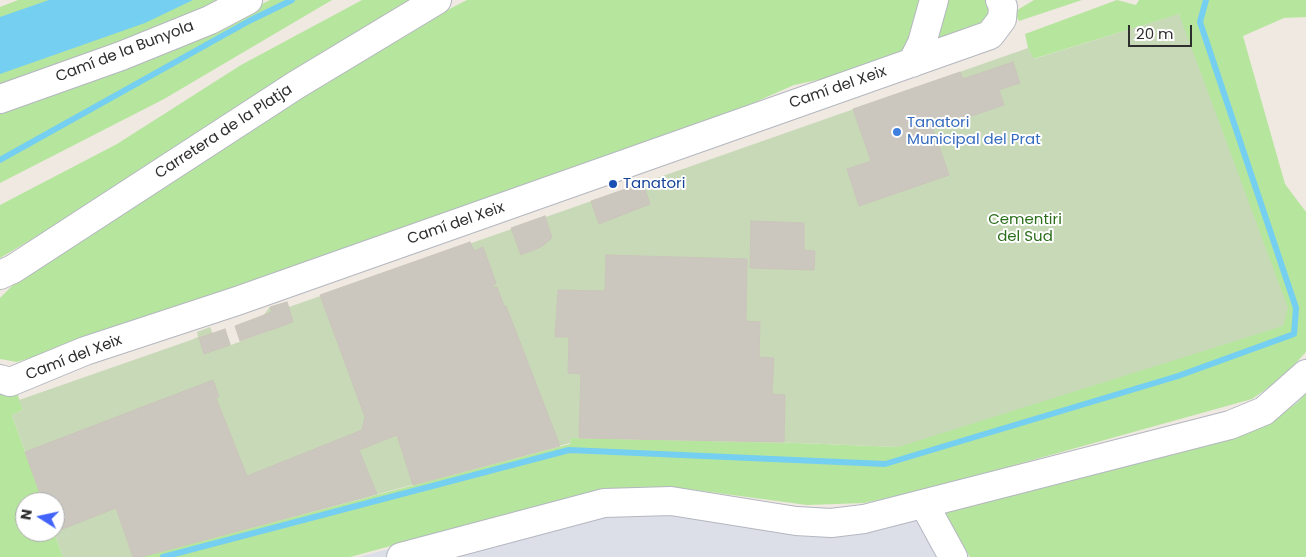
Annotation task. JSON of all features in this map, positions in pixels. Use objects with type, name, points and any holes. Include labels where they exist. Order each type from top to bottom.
[{"type":"street","name":"Camí de la Bunyola","points":[[0,99],[121,56],[210,20],[248,0]]},
{"type":"street","name":"Carretera de la Platja","points":[[4,275],[296,85],[437,0]]},
{"type":"street","points":[[912,63],[922,43],[934,0]]},
{"type":"street","name":"Camí del Xeix","points":[[0,379],[10,382],[85,351],[237,301],[990,35],[1002,19],[1006,2]]},
{"type":"street","points":[[401,557],[604,503],[671,502],[764,517],[831,523],[864,519],[1230,425],[1264,411],[1306,374]]},
{"type":"street","points":[[924,504],[953,557]]},
{"type":"shaded area","points":[[1306,357],[1306,557],[359,557],[574,498],[679,491],[792,506],[855,509],[960,486],[1237,409],[1272,391],[1296,371]]},
{"type":"green space","points":[[18,0],[73,0],[0,28],[0,7]]},
{"type":"green space","points":[[177,0],[225,0],[150,33],[0,87],[0,67]]},
{"type":"green space","points":[[270,0],[332,0],[164,99],[0,183],[0,107],[203,34]]},
{"type":"green space","points":[[362,0],[409,0],[49,229],[0,258],[0,205],[117,144],[241,65]]},
{"type":"green space","points":[[467,0],[925,0],[910,48],[836,76],[794,85],[726,115],[63,348],[17,362],[0,359],[0,298],[19,279],[409,30]]},
{"type":"green space","points":[[946,0],[987,0],[992,7],[985,24],[930,47]]},
{"type":"green space","points":[[1034,0],[1082,0],[1019,21],[1014,12]]},
{"type":"green space","points":[[1117,0],[1136,5],[1139,0],[1306,0],[1306,17],[1284,18],[1243,36],[1285,184],[1306,212],[1306,352],[1282,378],[1252,399],[925,490],[864,503],[807,505],[680,488],[630,488],[572,497],[350,557],[141,557],[570,444],[571,438],[898,447],[1180,14],[1033,59],[1025,34]]},
{"type":"green space","name":"Cementiri del Sud","points":[[1179,14],[1288,308],[1283,326],[898,447],[571,438],[570,443],[141,557],[63,557],[58,542],[65,542],[65,492],[39,492],[12,415],[23,410],[19,400],[191,340],[198,337],[197,332],[210,327],[213,334],[225,329],[231,345],[268,331],[263,316],[270,307],[287,302],[289,307],[1028,48],[1034,59]]},
{"type":"green space","points":[[16,390],[23,410],[12,415],[39,492],[15,492],[15,542],[58,542],[63,557],[0,557],[0,392]]},
{"type":"green space","points":[[1306,393],[1306,557],[970,557],[947,518],[945,509],[1274,420],[1298,402]]},
{"type":"water","points":[[49,0],[193,0],[145,23],[0,74],[0,17]]},
{"type":"building","name":"Tanatori Municipal del Prat","points":[[1013,62],[1020,83],[999,90],[1004,105],[933,129],[949,175],[859,206],[847,169],[871,161],[853,109],[960,72],[963,79]]},
{"type":"building","points":[[643,183],[650,204],[599,224],[591,201]]},
{"type":"building","points":[[545,216],[552,238],[541,247],[521,255],[511,228]]},
{"type":"building","points":[[751,221],[804,223],[804,250],[815,251],[814,270],[750,268]]},
{"type":"building","points":[[470,242],[474,251],[483,247],[496,283],[491,287],[497,287],[504,306],[506,306],[560,446],[413,485],[397,435],[359,450],[377,494],[141,557],[133,557],[116,508],[65,528],[65,492],[39,492],[25,452],[213,380],[219,397],[216,398],[247,476],[362,430],[365,417],[320,295]]},
{"type":"building","points":[[606,255],[747,259],[746,321],[760,322],[759,357],[774,358],[772,394],[785,395],[784,442],[579,438],[581,374],[568,373],[569,337],[555,337],[558,290],[605,291]]},
{"type":"building","points":[[287,302],[293,322],[240,341],[235,326],[272,312],[270,307]]},
{"type":"building","points":[[225,329],[230,345],[204,354],[199,338]]},
{"type":"waterway","points":[[0,160],[249,21],[292,0]]},
{"type":"waterway","points":[[163,557],[569,450],[885,464],[1178,376],[1294,334],[1296,308],[1200,22],[1206,0]]},
{"type":"place","name":"Tanatori Municipal del Prat","points":[[897,132]]},
{"type":"place","name":"Tanatori","points":[[613,184]]}]
